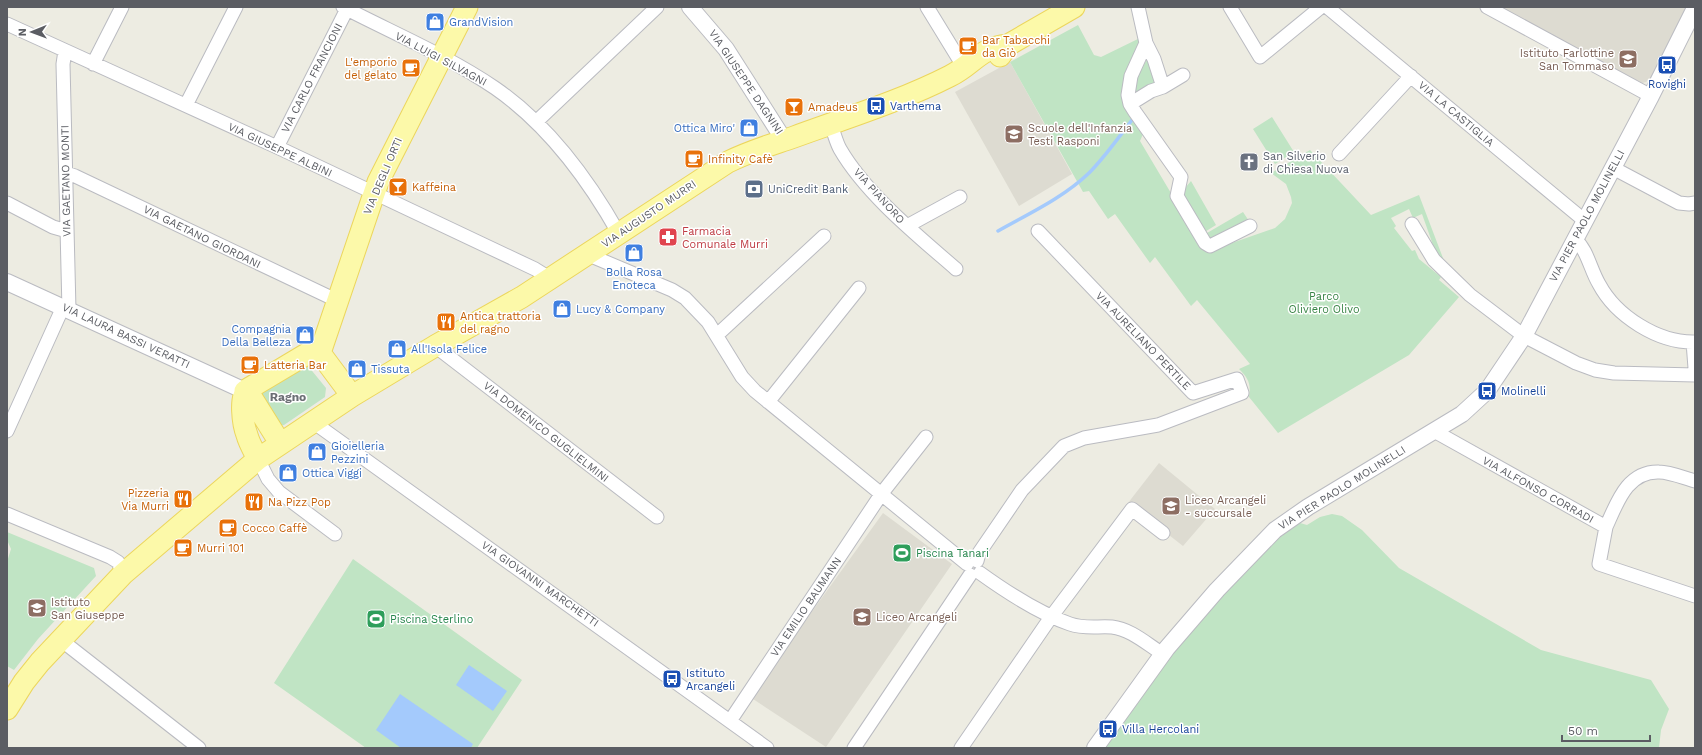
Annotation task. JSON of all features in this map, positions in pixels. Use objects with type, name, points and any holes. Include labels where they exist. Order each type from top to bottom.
[{"type":"main road","name":"VIA DEGLI ORTI","points":[[320,353],[374,194],[388,162],[467,7]]},
{"type":"main road","name":"VIA AUGUSTO MURRI","points":[[7,709],[24,682],[123,574],[258,458],[280,443],[352,396],[551,279],[728,162],[762,147],[916,91],[965,69],[980,68],[999,57],[1008,45],[1074,7]]},
{"type":"main road","points":[[258,458],[246,432],[242,402],[245,391],[310,352],[316,351],[320,353],[352,396]]},
{"type":"main road","points":[[245,391],[250,395],[280,443]]},
{"type":"street","points":[[93,64],[122,7]]},
{"type":"street","points":[[186,105],[236,7]]},
{"type":"street","points":[[536,122],[657,7]]},
{"type":"street","name":"VIA GIUSEPPE DAGNINI","points":[[690,7],[726,49],[784,140]]},
{"type":"street","points":[[927,7],[965,69]]},
{"type":"street","points":[[1138,7],[1146,43],[1154,59],[1163,87]]},
{"type":"street","points":[[1230,7],[1260,57],[1321,7]]},
{"type":"street","name":"VIA LA CASTIGLIA","points":[[1327,7],[1585,221]]},
{"type":"street","points":[[1487,7],[1651,96]]},
{"type":"street","name":"VIA LUIGI SILVAGNI","points":[[345,8],[441,57],[496,89],[536,122],[556,144],[580,175],[619,234]]},
{"type":"street","name":"VIA CARLO FRANCIONI","points":[[277,147],[345,8]]},
{"type":"street","name":"VIA PIER PAOLO MOLINELLI","points":[[1095,748],[1163,654],[1217,590],[1275,530],[1308,507],[1462,414],[1486,391],[1524,336],[1651,96],[1695,8]]},
{"type":"street","name":"VIA GIUSEPPE ALBINI","points":[[7,24],[277,147],[535,269],[551,279]]},
{"type":"street","points":[[1146,43],[1131,76],[1128,95],[1130,104],[1181,177],[1177,196],[1205,243],[1213,246],[1250,226]]},
{"type":"street","name":"VIA GAETANO MONTI","points":[[65,51],[67,231],[66,309]]},
{"type":"street","points":[[1130,104],[1151,91],[1163,87],[1183,75]]},
{"type":"street","points":[[1339,154],[1411,76]]},
{"type":"street","name":"VIA PIANORO","points":[[830,123],[840,149],[861,179],[907,226],[956,269]]},
{"type":"street","points":[[1613,168],[1679,203],[1695,203]]},
{"type":"street","name":"VIA GAETANO GIORDANI","points":[[66,173],[338,301]]},
{"type":"street","name":"VIA PIANORO","points":[[907,226],[960,197]]},
{"type":"street","points":[[7,203],[53,227],[67,231]]},
{"type":"street","points":[[1412,224],[1434,260],[1470,295],[1524,336],[1576,363],[1596,370],[1614,373],[1695,375]]},
{"type":"street","name":"VIA AURELIANO PERTILE","points":[[974,568],[979,553],[1022,490],[1064,446],[1084,438],[1158,425],[1242,393],[1237,379],[1193,393],[1038,231]]},
{"type":"street","points":[[717,335],[824,236]]},
{"type":"street","points":[[1575,239],[1584,246],[1599,285],[1624,315],[1668,338],[1694,342],[1695,368]]},
{"type":"street","points":[[589,255],[678,293],[708,322],[742,377],[768,402],[974,568],[1051,617],[1081,627],[1118,629],[1141,639],[1163,654]]},
{"type":"street","name":"VIA LAURA BASSI VERATTI","points":[[7,282],[245,391]]},
{"type":"street","points":[[768,402],[859,288]]},
{"type":"street","points":[[7,431],[66,309]]},
{"type":"street","name":"VIA DOMENICO GUGLIELMINI","points":[[435,346],[657,517]]},
{"type":"street","name":"VIA GIOVANNI MARCHETTI","points":[[313,422],[767,748]]},
{"type":"street","name":"VIA ALFONSO CORRADI","points":[[1434,431],[1606,527],[1599,564],[1695,596]]},
{"type":"street","name":"VIA EMILIO BAUMANN","points":[[730,721],[882,493],[926,437]]},
{"type":"street","points":[[258,458],[268,479],[279,492],[335,534]]},
{"type":"street","points":[[1606,527],[1621,492],[1638,476],[1659,472],[1695,481]]},
{"type":"street","points":[[961,748],[1051,617],[1132,509],[1163,533]]},
{"type":"street","points":[[7,514],[110,557],[118,562],[123,574]]},
{"type":"street","points":[[854,748],[974,568]]},
{"type":"street","points":[[61,640],[199,748]]},
{"type":"shaded area","name":"Istituto Farlottine San Tommaso","points":[[1498,7],[1687,7],[1652,77],[1646,82],[1642,83]]},
{"type":"shaded area","name":"Scuole dell'Infanzia Testi Rasponi","points":[[1010,62],[1072,174],[1019,206],[955,92]]},
{"type":"shaded area","name":"Liceo Arcangeli - succursale","points":[[1159,463],[1215,509],[1183,546],[1128,503]]},
{"type":"shaded area","name":"Liceo Arcangeli","points":[[883,513],[952,564],[826,747],[753,699],[790,642]]},
{"type":"green space","name":"Parco Oliviero Olivo","points":[[1078,25],[1094,55],[1101,57],[1142,37],[1127,75],[1143,134],[1140,141],[1206,252],[1275,228],[1285,219],[1292,203],[1291,197],[1286,184],[1271,173],[1310,150],[1371,215],[1419,195],[1446,266],[1438,259],[1422,214],[1413,218],[1409,209],[1391,218],[1396,226],[1394,228],[1412,251],[1415,250],[1419,259],[1441,277],[1439,280],[1459,297],[1409,355],[1278,433],[1249,397],[1250,389],[1248,382],[1239,369],[1250,364],[1197,300],[1191,306],[1155,257],[1150,263],[1115,214],[1108,219],[1089,191],[1083,192],[1010,62]]},
{"type":"green space","points":[[1148,57],[1158,82],[1132,98],[1133,86]]},
{"type":"green space","points":[[1272,117],[1294,152],[1275,164],[1253,129]]},
{"type":"green space","points":[[1191,181],[1216,225],[1203,233],[1180,194]]},
{"type":"green space","points":[[1243,212],[1249,221],[1212,242],[1207,233]]},
{"type":"green space","points":[[304,361],[326,388],[325,397],[284,425],[278,426],[258,397],[259,388]]},
{"type":"green space","points":[[1332,514],[1342,516],[1362,530],[1399,568],[1541,650],[1651,680],[1669,709],[1661,730],[1659,748],[1103,748],[1200,611],[1277,539],[1300,523],[1307,525],[1320,517]]},
{"type":"green space","name":"Istituto San Giuseppe","points":[[7,532],[94,568],[96,576],[38,639],[14,670],[7,666],[7,562],[11,549],[7,540]]},
{"type":"green space","name":"Piscina Sterlino","points":[[353,559],[522,680],[477,748],[366,748],[274,683]]},
{"type":"water","points":[[469,665],[507,691],[493,711],[456,685]]},
{"type":"water","points":[[400,694],[473,744],[471,748],[401,748],[376,730]]},
{"type":"waterway","points":[[998,231],[1057,198],[1079,182],[1089,173],[1132,120]]},
{"type":"place","name":"GrandVision","points":[[435,22]]},
{"type":"place","name":"Bar Tabacchi da Giò","points":[[968,46]]},
{"type":"place","name":"Istituto Farlottine San Tommaso","points":[[1628,59]]},
{"type":"place","name":"Rovighi","points":[[1667,65]]},
{"type":"place","name":"L'emporio del gelato","points":[[411,68]]},
{"type":"place","name":"Varthema","points":[[876,106]]},
{"type":"place","name":"Amadeus","points":[[794,107]]},
{"type":"place","name":"Ottica Miro'","points":[[749,128]]},
{"type":"place","name":"Scuole dell'Infanzia Testi Rasponi","points":[[1014,134]]},
{"type":"place","name":"Infinity Cafè","points":[[694,159]]},
{"type":"place","name":"San Silverio di Chiesa Nuova","points":[[1249,162]]},
{"type":"place","name":"Kaffeina","points":[[398,187]]},
{"type":"place","name":"UniCredit Bank","points":[[754,189]]},
{"type":"place","name":"Farmacia Comunale Murri","points":[[668,237]]},
{"type":"place","name":"Bolla Rosa Enoteca","points":[[634,253]]},
{"type":"place","name":"Lucy & Company","points":[[562,309]]},
{"type":"place","name":"Antica trattoria del ragno","points":[[446,322]]},
{"type":"place","name":"Compagnia Della Belleza","points":[[305,335]]},
{"type":"place","name":"All'Isola Felice","points":[[397,349]]},
{"type":"place","name":"Latteria Bar","points":[[250,365]]},
{"type":"place","name":"Tissuta","points":[[357,369]]},
{"type":"place","name":"Molinelli","points":[[1487,391]]},
{"type":"place","name":"Gioielleria Pezzini","points":[[317,452]]},
{"type":"place","name":"Ottica Viggi","points":[[288,473]]},
{"type":"place","name":"Pizzeria Via Murri","points":[[183,499]]},
{"type":"place","name":"Na Pizz Pop","points":[[254,502]]},
{"type":"place","name":"Liceo Arcangeli - succursale","points":[[1171,506]]},
{"type":"place","name":"Cocco Caffè","points":[[228,528]]},
{"type":"place","name":"Murri 101","points":[[183,548]]},
{"type":"place","name":"Piscina Tanari","points":[[902,553]]},
{"type":"place","name":"Istituto San Giuseppe","points":[[37,608]]},
{"type":"place","name":"Liceo Arcangeli","points":[[862,617]]},
{"type":"place","name":"Piscina Sterlino","points":[[376,619]]},
{"type":"place","name":"Istituto Arcangeli","points":[[672,679]]},
{"type":"place","name":"Villa Hercolani","points":[[1108,729]]},
{"type":"district","name":"Ragno","points":[[288,397]]}]
